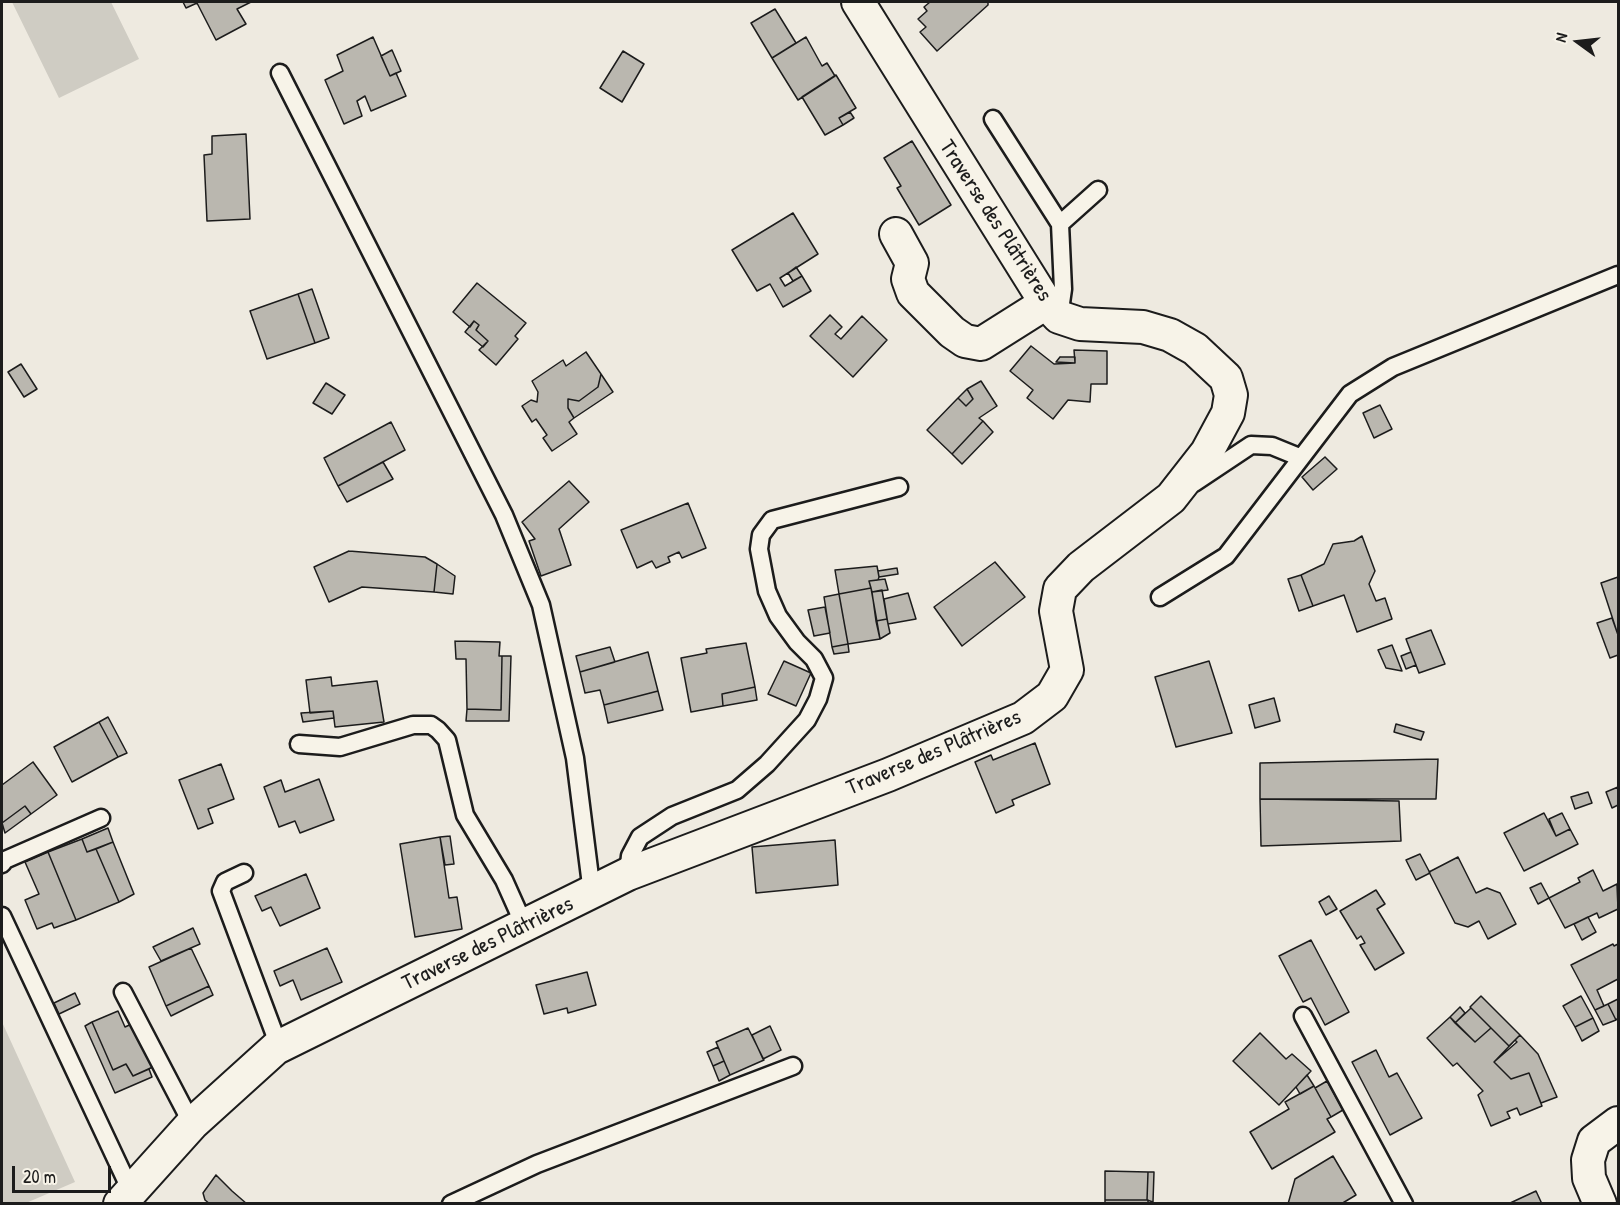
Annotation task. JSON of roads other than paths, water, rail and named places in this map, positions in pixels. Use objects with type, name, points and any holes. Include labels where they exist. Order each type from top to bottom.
[{"type":"street","name":"Traverse des Plâtrières","points":[[126,1197],[192,1124],[279,1046],[525,927],[627,874],[888,774],[1023,718],[1052,696],[1067,670],[1056,611],[1060,589],[1081,567],[1171,498],[1207,452],[1228,413],[1231,395],[1226,378],[1195,348],[1170,335],[1143,327],[1080,324],[1052,310],[858,2]]},
{"type":"street","points":[[896,234],[912,263],[908,279],[913,293],[965,342],[981,344],[1052,310]]},
{"type":"street","points":[[1600,1203],[1588,1178],[1588,1160],[1594,1142],[1618,1124]]},
{"type":"lane","points":[[280,73],[504,515],[541,605],[574,758],[591,893]]},
{"type":"lane","points":[[993,119],[1060,224],[1063,289],[1052,310]]},
{"type":"lane","points":[[1060,224],[1098,190]]},
{"type":"lane","points":[[1160,597],[1226,556],[1299,457],[1350,394],[1393,367],[1618,275]]},
{"type":"lane","points":[[1171,498],[1251,445],[1272,446],[1299,457]]},
{"type":"lane","points":[[627,874],[630,856],[640,837],[672,816],[737,790],[767,764],[807,720],[818,699],[824,678],[814,659],[797,642],[778,616],[767,591],[759,549],[760,535],[772,520],[899,487]]},
{"type":"lane","points":[[299,744],[340,747],[413,725],[431,725],[438,730],[447,740],[465,815],[504,880],[525,927]]},
{"type":"lane","points":[[2,864],[5,860],[101,818]]},
{"type":"lane","points":[[244,873],[225,882],[221,891],[279,1046]]},
{"type":"lane","points":[[2,916],[126,1197]]},
{"type":"lane","points":[[123,992],[192,1124]]},
{"type":"lane","points":[[1304,1016],[1404,1203]]},
{"type":"lane","points":[[451,1203],[537,1164],[793,1066]]}]
